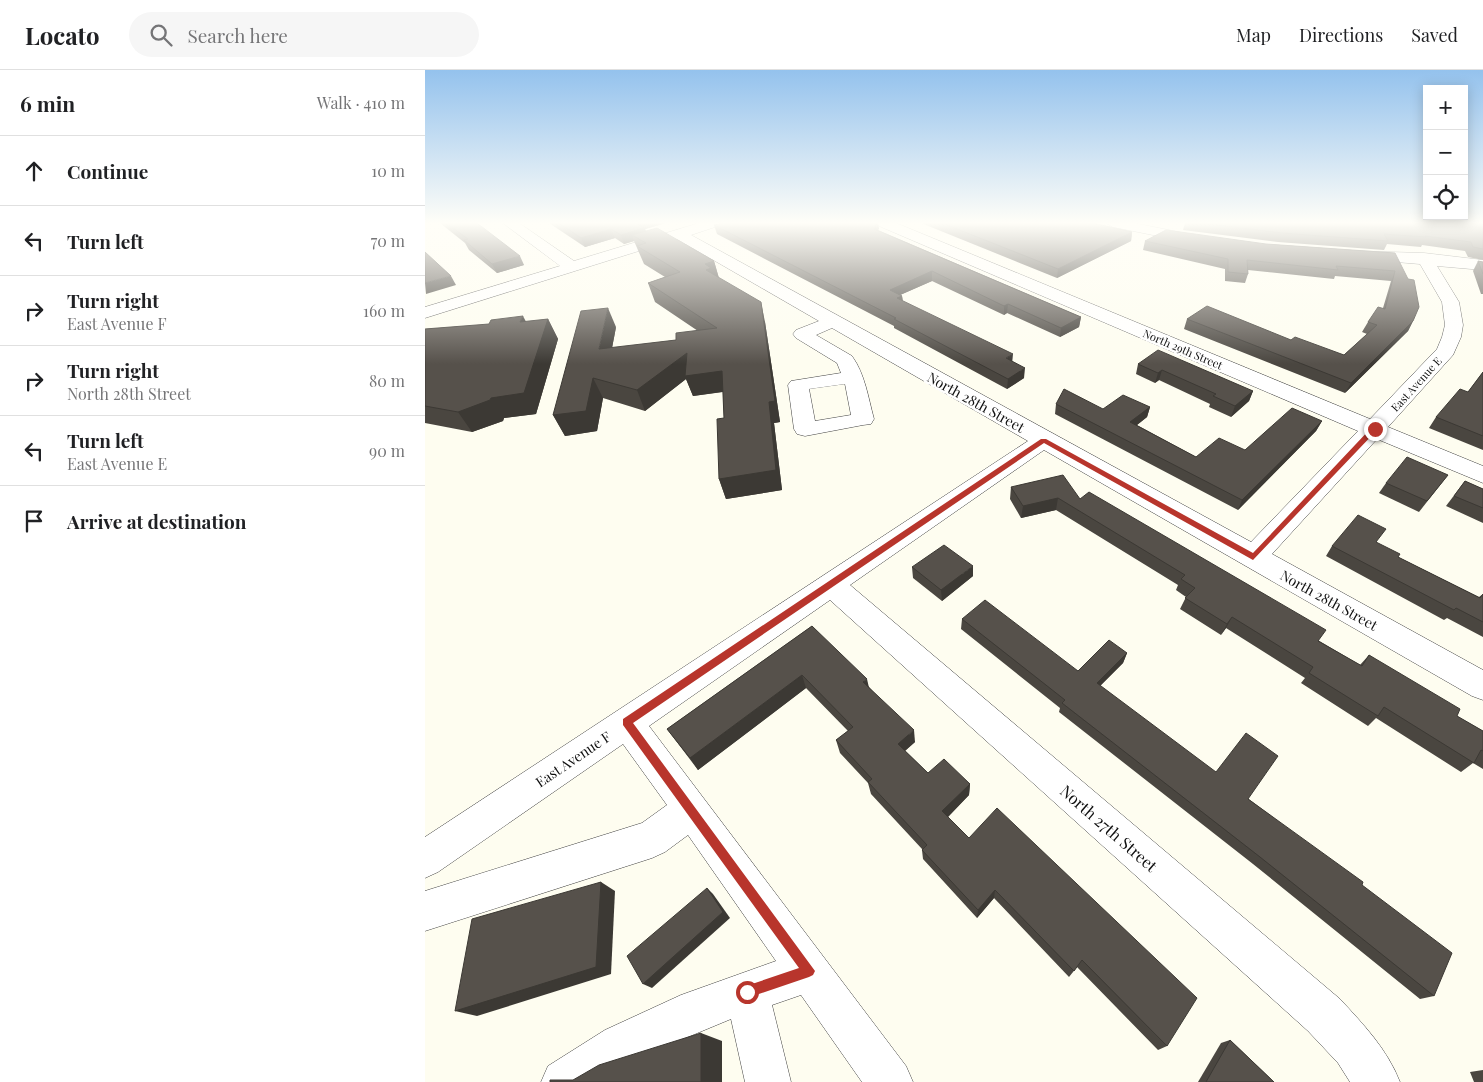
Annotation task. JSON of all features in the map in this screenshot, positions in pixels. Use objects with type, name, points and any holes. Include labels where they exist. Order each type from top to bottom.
[{"type":"street","points":[[425,312],[561,270]]},
{"type":"street","name":"North 28th Street","points":[[744,270],[1483,686]]},
{"type":"street","name":"North 29th Street","points":[[997,270],[1483,474]]},
{"type":"street","name":"East Avenue E","points":[[1253,557],[1438,361],[1451,342],[1454,331],[1453,309],[1450,298],[1432,270]]},
{"type":"street","points":[[834,321],[802,334],[845,360],[851,373],[887,352]]},
{"type":"street","name":"East Avenue F","points":[[425,859],[1044,440]]},
{"type":"street","name":"North 27th Street","points":[[830,584],[1324,1015],[1354,1047],[1377,1082]]},
{"type":"street","points":[[627,722],[890,1082]]},
{"type":"street","points":[[425,911],[652,839],[691,810]]},
{"type":"street","points":[[563,1082],[591,1061],[656,1026],[809,971]]},
{"type":"street","points":[[747,992],[768,1082]]},
{"type":"building","points":[[425,270],[445,270],[451,276],[425,283]]},
{"type":"building","points":[[677,270],[706,270],[761,302],[775,401],[769,402],[776,470],[719,479],[717,419],[724,418],[722,371],[685,376],[687,353],[637,390],[593,378],[586,411],[553,415],[581,311],[608,308],[599,349],[676,340],[676,333],[717,328],[648,283],[680,272]]},
{"type":"building","points":[[803,270],[971,270],[1081,317],[1061,328],[1008,304],[1004,306],[932,271],[890,290],[902,296],[897,298],[1013,354],[1006,358],[1025,368],[1008,379],[894,319],[896,318]]},
{"type":"building","points":[[1228,270],[1248,270],[1248,274],[1228,272]]},
{"type":"building","points":[[1386,270],[1404,270],[1408,279],[1414,280],[1419,307],[1413,321],[1351,383],[1187,319],[1207,306],[1291,340],[1295,337],[1344,355],[1377,325],[1368,322],[1378,307],[1385,309],[1395,271]]},
{"type":"building","points":[[523,316],[520,322],[548,319],[524,393],[491,398],[458,412],[425,406],[425,329],[489,324],[491,320]]},
{"type":"building","points":[[1158,350],[1253,391],[1235,406],[1213,396],[1216,394],[1162,370],[1158,373],[1138,364]]},
{"type":"building","points":[[1483,372],[1483,436],[1436,417],[1460,389],[1468,392]]},
{"type":"building","points":[[1064,389],[1103,409],[1123,395],[1150,407],[1130,422],[1196,457],[1219,438],[1245,450],[1292,408],[1322,421],[1242,500],[1056,404]]},
{"type":"building","points":[[1407,457],[1448,475],[1427,501],[1386,483]]},
{"type":"building","points":[[1063,475],[1080,499],[1089,492],[1326,630],[1318,641],[1362,666],[1369,655],[1460,709],[1457,716],[1483,731],[1483,751],[1481,750],[1474,763],[1384,707],[1378,716],[1309,673],[1313,667],[1232,617],[1227,624],[1185,598],[1195,588],[1181,579],[1185,575],[1058,498],[1023,506],[1011,487]]},
{"type":"building","points":[[1465,481],[1483,489],[1483,508],[1454,496]]},
{"type":"building","points":[[1358,515],[1386,529],[1376,542],[1400,554],[1398,557],[1480,598],[1483,594],[1483,622],[1456,608],[1454,610],[1332,546]]},
{"type":"building","points":[[944,545],[973,566],[941,590],[912,567]]},
{"type":"building","points":[[985,600],[1078,671],[1109,640],[1127,653],[1097,683],[1216,772],[1246,733],[1278,756],[1248,799],[1363,882],[1362,885],[1452,953],[1434,996],[1260,857],[1062,703],[1065,700],[962,619]]},
{"type":"building","points":[[812,626],[867,679],[863,682],[914,730],[898,744],[928,773],[944,759],[970,784],[942,811],[969,838],[997,808],[1197,998],[1167,1046],[1082,960],[1074,971],[995,890],[978,910],[922,850],[927,845],[868,782],[872,779],[836,740],[853,727],[802,675],[690,758],[667,729]]},
{"type":"building","points":[[601,882],[596,967],[455,1011],[472,919]]},
{"type":"building","points":[[707,888],[723,912],[643,984],[627,956]]},
{"type":"building","points":[[701,1033],[701,1082],[550,1082],[550,1080],[573,1080],[599,1065]]},
{"type":"building","points":[[1230,1040],[1274,1082],[1206,1082]]},
{"type":"route","points":[[747,992],[809,971],[627,722],[1044,440],[1253,557],[1375,429]]}]
